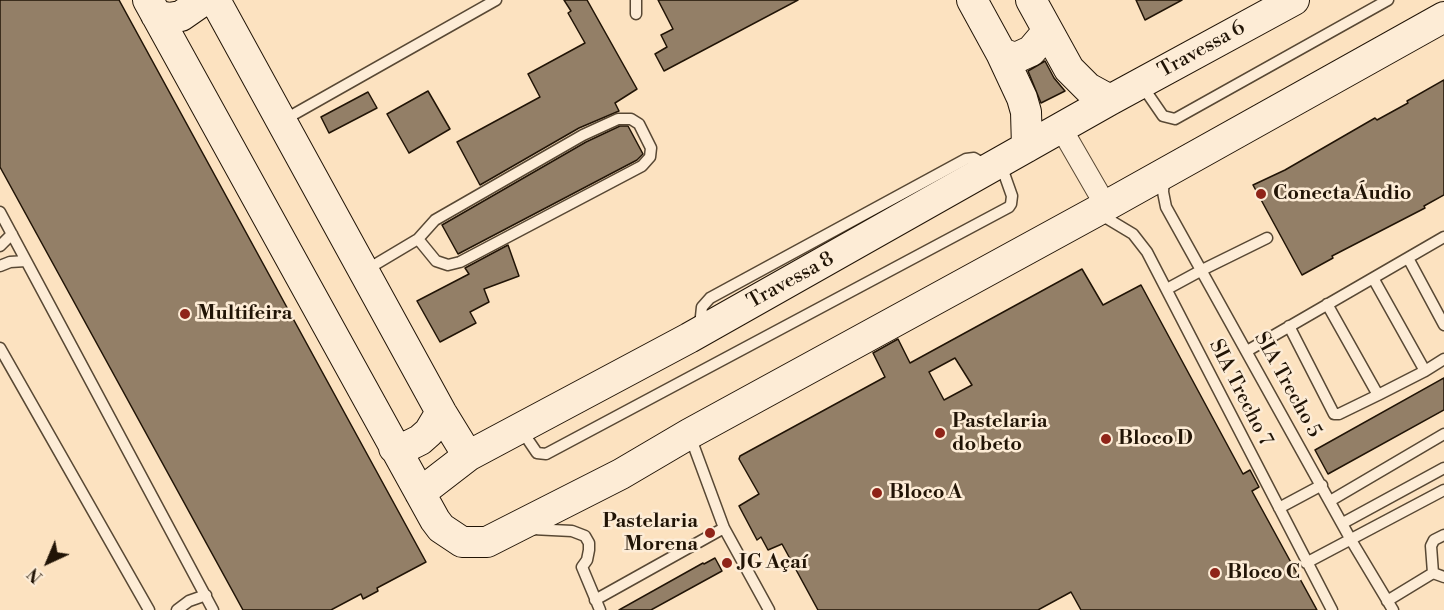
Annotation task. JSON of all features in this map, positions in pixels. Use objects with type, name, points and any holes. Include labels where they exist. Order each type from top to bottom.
[{"type":"main road","points":[[152,8],[169,18],[181,16],[204,0]]},
{"type":"main road","points":[[215,0],[363,272],[468,456]]},
{"type":"main road","points":[[972,0],[1001,53],[1026,112],[1028,147]]},
{"type":"main road","points":[[1031,0],[1069,69],[1088,88],[1110,100]]},
{"type":"main road","name":"Travessa 6","points":[[1110,100],[1294,0]]},
{"type":"main road","points":[[152,8],[420,493],[441,528],[462,542],[487,542],[621,474],[689,434],[1164,174],[1444,16]]},
{"type":"main road","points":[[1001,53],[1015,57],[1031,51],[1048,31]]},
{"type":"main road","name":"Travessa 8","points":[[420,493],[468,456],[699,333],[1110,100]]},
{"type":"main road","points":[[394,448],[406,447],[420,440],[429,432],[441,412]]},
{"type":"street","points":[[1061,129],[1101,209]]},
{"type":"lane","points":[[280,122],[496,0]]},
{"type":"lane","points":[[636,0],[636,14]]},
{"type":"lane","points":[[1140,84],[1163,116],[1175,119],[1388,0]]},
{"type":"lane","points":[[363,272],[418,239],[435,220],[583,135],[618,119],[631,118],[639,124],[651,148],[650,158],[642,166],[460,262],[448,266],[436,261],[418,239]]},
{"type":"lane","points":[[520,428],[537,453],[546,454],[1009,207],[1012,196],[995,166]]},
{"type":"lane","name":"SIA Trecho 5","points":[[1164,174],[1166,207],[1351,540],[1390,605]]},
{"type":"lane","name":"SIA Trecho 7","points":[[1101,209],[1133,234],[1147,252],[1332,610]]},
{"type":"lane","points":[[0,212],[213,610]]},
{"type":"lane","points":[[0,246],[12,234]]},
{"type":"lane","points":[[1247,351],[1444,237]]},
{"type":"lane","points":[[1167,290],[1267,238]]},
{"type":"lane","points":[[1408,258],[1444,325]]},
{"type":"lane","points":[[0,266],[10,262],[26,261]]},
{"type":"lane","points":[[1373,278],[1425,371]]},
{"type":"lane","points":[[1327,304],[1378,395]]},
{"type":"lane","points":[[1290,326],[1334,414],[1339,414],[1378,395],[1444,359]]},
{"type":"lane","points":[[0,348],[149,610]]},
{"type":"lane","points":[[689,434],[724,528],[769,610]]},
{"type":"lane","points":[[1330,501],[1444,434]]},
{"type":"lane","points":[[1343,523],[1444,468]]},
{"type":"lane","points":[[1279,508],[1322,485]]},
{"type":"lane","points":[[1306,563],[1444,490]]},
{"type":"lane","points":[[516,528],[572,531],[585,536],[589,543],[589,550],[587,560],[582,567],[597,605],[724,528]]},
{"type":"lane","points":[[1433,573],[1431,546],[1434,540],[1444,535]]},
{"type":"lane","points":[[1433,573],[1444,578]]},
{"type":"lane","points":[[1390,605],[1433,573]]},
{"type":"lane","points":[[177,610],[189,601],[206,595]]},
{"type":"building","name":"Multifeira","points":[[0,0],[119,0],[426,562],[377,588],[378,591],[363,599],[361,594],[331,610],[243,610],[0,167]]},
{"type":"building","points":[[564,0],[587,0],[637,89],[615,103],[619,111],[579,128],[480,185],[457,142],[540,97],[528,74],[585,43],[568,13],[571,11]]},
{"type":"building","points":[[658,0],[798,0],[664,71],[655,54],[667,47],[661,35],[673,29]]},
{"type":"building","points":[[1136,0],[1182,0],[1145,20]]},
{"type":"building","points":[[1045,61],[1054,78],[1065,91],[1041,103],[1028,71]]},
{"type":"building","points":[[1444,80],[1444,195],[1424,206],[1425,208],[1332,256],[1333,258],[1302,275],[1253,185],[1285,170],[1375,118],[1377,120],[1408,103],[1407,101]]},
{"type":"building","points":[[428,91],[450,129],[409,153],[387,114]]},
{"type":"building","points":[[368,92],[377,108],[329,133],[321,117]]},
{"type":"building","points":[[620,126],[628,126],[643,154],[637,160],[458,254],[442,225],[586,142]]},
{"type":"building","points":[[508,245],[519,276],[484,289],[489,302],[470,312],[476,323],[440,342],[417,301],[469,274],[465,268]]},
{"type":"building","points":[[1082,269],[1103,305],[1141,285],[1243,474],[1250,470],[1259,487],[1252,491],[1317,610],[1081,610],[1071,592],[1038,610],[818,610],[782,544],[768,550],[761,537],[757,540],[739,506],[759,494],[739,459],[740,456],[885,377],[873,353],[898,339],[910,363]],"holes":[[[955,358],[972,385],[944,400],[929,372]]]},
{"type":"building","points":[[1444,378],[1444,410],[1328,474],[1315,450]]},
{"type":"building","points":[[715,558],[722,571],[651,610],[619,610],[703,563]]},
{"type":"place","name":"Conecta Áudio","points":[[1261,194]]},
{"type":"place","name":"Multifeira","points":[[185,314]]},
{"type":"place","name":"Pastelaria do beto","points":[[940,433]]},
{"type":"place","name":"Bloco D","points":[[1106,439]]},
{"type":"place","name":"Bloco A","points":[[877,493]]},
{"type":"place","name":"Pastelaria Morena","points":[[710,533]]},
{"type":"place","name":"JG Açaí","points":[[727,563]]},
{"type":"place","name":"Bloco C","points":[[1215,573]]}]
